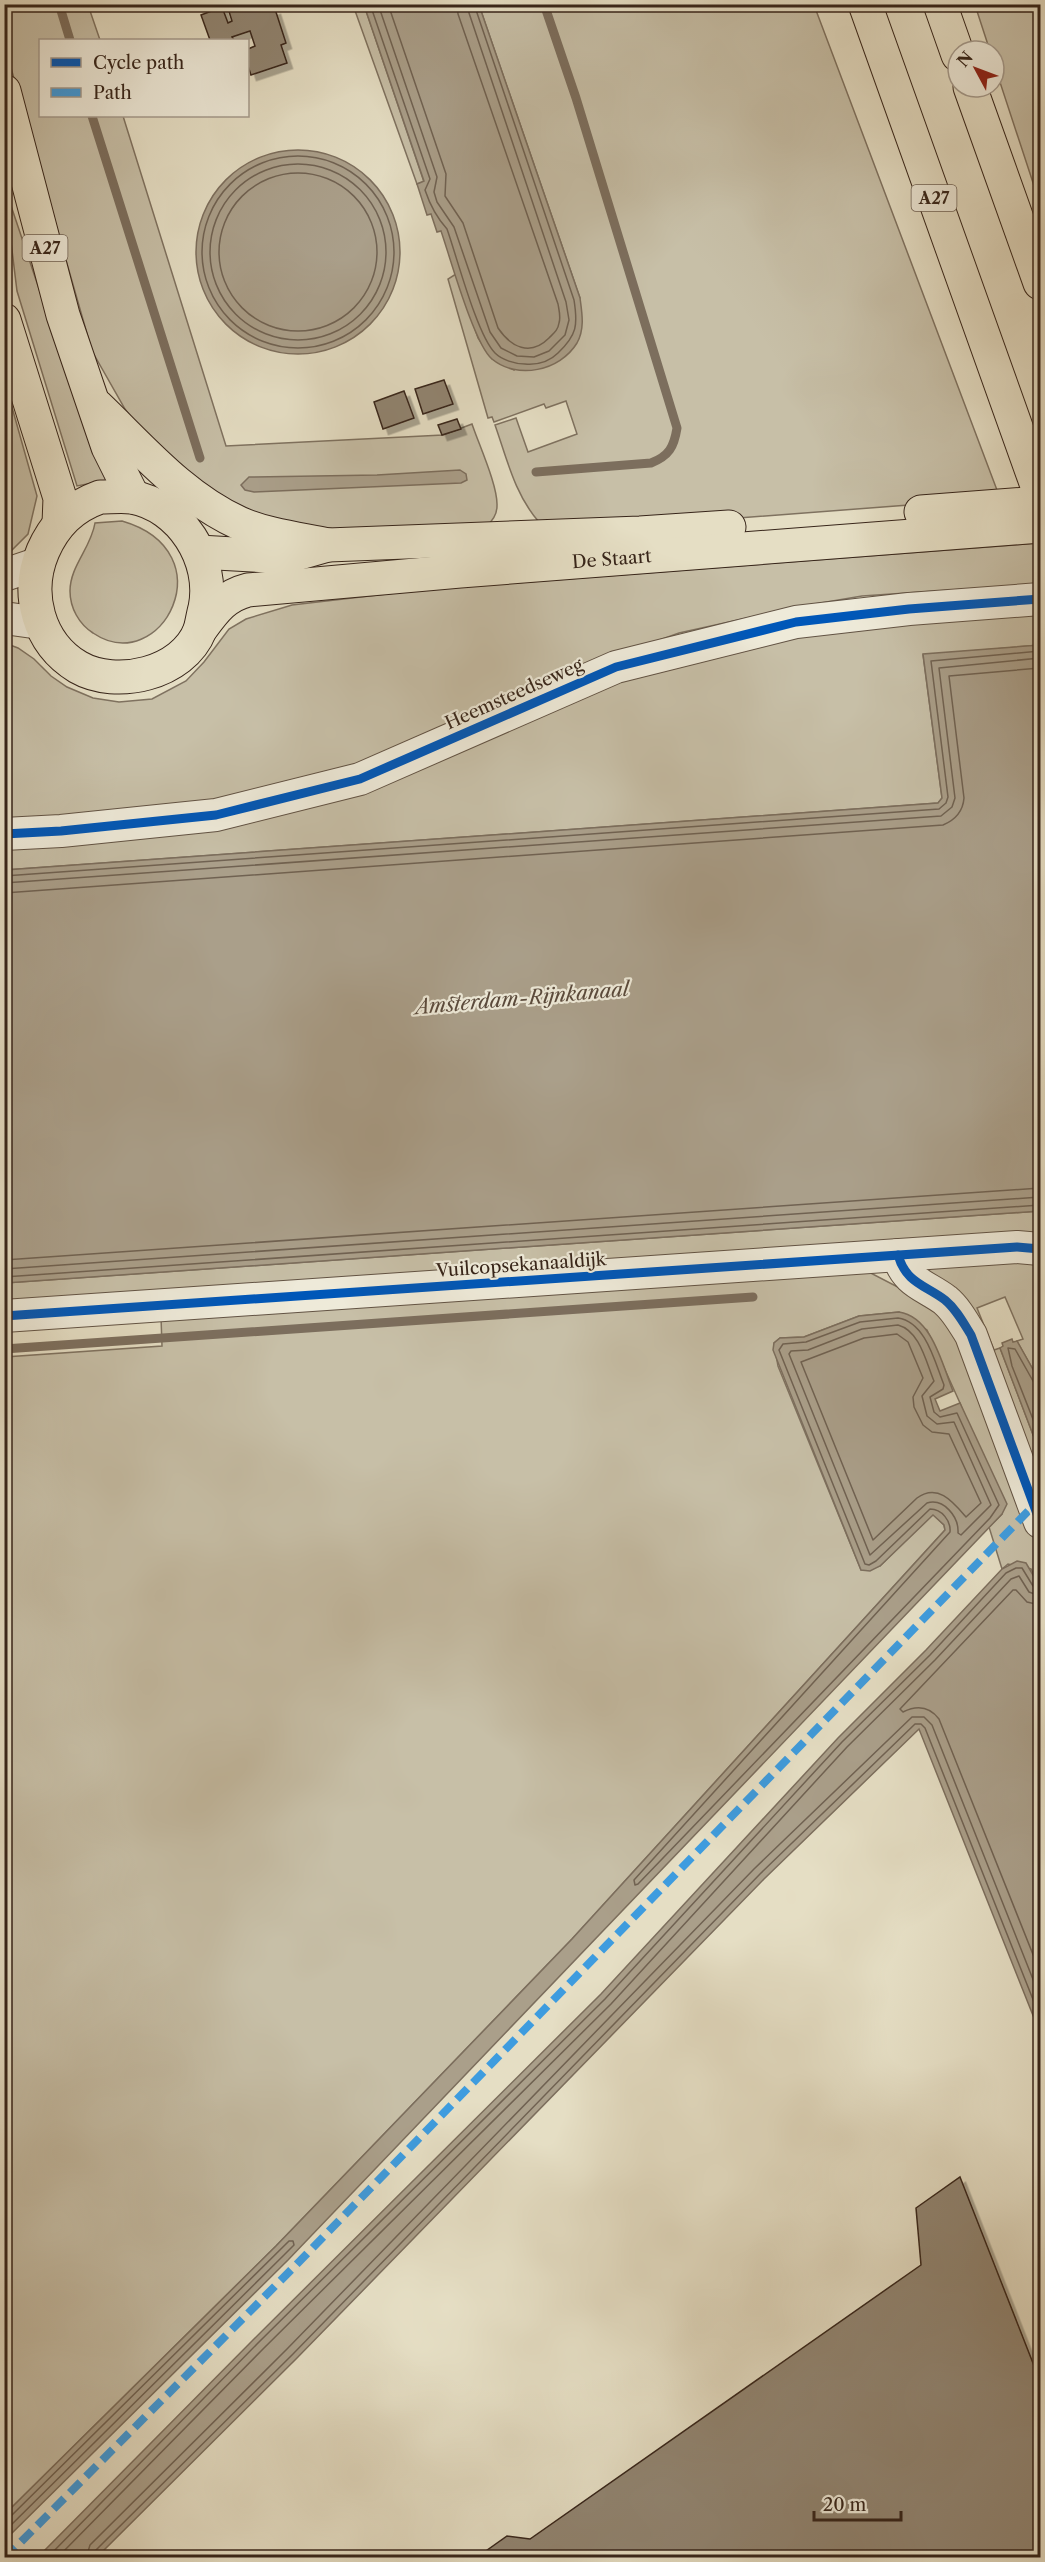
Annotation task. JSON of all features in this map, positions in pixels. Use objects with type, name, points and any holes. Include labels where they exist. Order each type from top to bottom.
[{"type":"main road","name":"A27","points":[[865,4],[1041,494]]},
{"type":"main road","points":[[940,4],[952,39]]},
{"type":"main road","name":"A27","points":[[4,91],[63,315],[108,447],[133,497]]},
{"type":"main road","points":[[974,99],[1041,283]]},
{"type":"main road","points":[[4,320],[60,498],[59,524]]},
{"type":"main road","points":[[93,402],[141,450],[193,496],[239,523],[328,545]]},
{"type":"main road","points":[[100,497],[133,497],[155,505],[174,517],[187,532],[199,552],[206,586],[206,601],[200,630],[180,657],[164,667],[145,674],[120,678],[79,668],[64,657],[49,640],[40,623],[35,602],[34,582],[37,564],[59,524],[72,509],[100,497]]},
{"type":"main road","name":"De Staart","points":[[199,552],[286,557],[328,545],[640,534],[1041,502]]},
{"type":"main road","name":"De Staart","points":[[200,630],[219,604],[235,593],[248,590],[472,570],[1041,526]]},
{"type":"street","points":[[4,575],[37,564]]},
{"type":"street","name":"Heemsteedseweg","points":[[4,834],[61,831],[216,815],[360,779],[616,667],[796,622],[909,609],[1041,599]]},
{"type":"street","points":[[4,618],[40,623]]},
{"type":"street","name":"Vuilcopsekanaaldijk","points":[[4,1316],[1017,1247],[1041,1249]]},
{"type":"street","points":[[898,1255],[902,1269],[919,1285],[945,1301],[960,1316],[970,1335],[1041,1522]]},
{"type":"shaded area","points":[[4,5],[88,5],[100,39],[39,39],[39,117],[123,117],[226,446],[443,435],[472,424],[496,498],[496,512],[486,527],[332,530],[284,524],[239,508],[153,447],[125,409],[92,351],[5,47]]},
{"type":"shaded area","points":[[353,5],[364,5],[424,182],[417,184]]},
{"type":"shaded area","points":[[479,5],[814,5],[1000,498],[648,525],[539,522],[518,488],[495,425],[516,418],[528,452],[577,434],[566,401],[546,408],[544,404],[494,422],[492,417],[488,418],[448,279],[456,274],[478,338],[492,359],[514,370],[580,298]]},
{"type":"shaded area","points":[[975,5],[1040,5],[1040,204],[1006,99],[1006,39],[986,39]]},
{"type":"shaded area","points":[[4,185],[63,360],[108,480],[77,486],[17,291]]},
{"type":"shaded area","points":[[4,379],[37,496],[28,534],[5,557]]},
{"type":"shaded area","points":[[122,521],[154,537],[172,558],[177,582],[173,606],[160,626],[141,639],[118,643],[93,633],[84,625],[76,615],[70,591],[73,573],[95,523]]},
{"type":"shaded area","points":[[1040,543],[1040,584],[862,596],[797,607],[679,633],[567,673],[342,772],[219,801],[5,823],[5,643],[18,648],[34,659],[51,676],[67,687],[93,698],[119,702],[152,699],[186,681],[229,629],[246,619],[292,605],[421,590]]},
{"type":"shaded area","points":[[1040,607],[1040,645],[923,655],[942,798],[938,803],[5,870],[5,844],[221,825],[579,694],[778,634]]},
{"type":"shaded area","points":[[1040,1211],[1040,1236],[5,1306],[5,1283]]},
{"type":"shaded area","points":[[1040,1259],[1040,1382],[1017,1341],[1023,1339],[1005,1297],[977,1308],[994,1350],[1000,1348],[1040,1453],[1040,1587],[1031,1569],[1008,1564],[1002,1569],[989,1527],[1002,1514],[960,1403],[927,1330],[899,1312],[859,1316],[804,1337],[780,1338],[774,1343],[778,1366],[861,1570],[880,1566],[933,1514],[944,1525],[945,1530],[572,1939],[276,2246],[5,2514],[5,1357],[162,1346],[161,1317],[865,1270],[913,1295],[912,1266]]},
{"type":"water","points":[[364,5],[479,5],[580,298],[582,321],[580,338],[569,353],[549,366],[525,371],[513,369],[492,359],[485,350],[470,319],[441,231],[437,232],[431,214],[427,215],[417,184],[424,181]]},
{"type":"water","points":[[298,150],[318,152],[346,162],[363,173],[377,187],[392,213],[398,232],[400,252],[398,272],[388,300],[377,317],[363,331],[337,346],[318,352],[298,354],[278,352],[250,342],[233,331],[219,317],[204,291],[198,272],[196,252],[198,232],[208,204],[219,187],[233,173],[259,158],[278,152]]},
{"type":"water","points":[[460,470],[466,474],[467,480],[461,483],[254,492],[245,490],[241,485],[249,477],[377,475]]},
{"type":"water","name":"Amsterdam-Rijnkanaal","points":[[1040,645],[1040,1211],[5,1283],[5,870],[938,803],[942,798],[923,654]]},
{"type":"water","points":[[899,1312],[920,1323],[934,1343],[953,1391],[935,1399],[940,1411],[960,1403],[1007,1504],[1002,1514],[288,2260],[5,2540],[5,2514],[276,2246],[572,1939],[945,1530],[944,1525],[933,1515],[880,1566],[870,1571],[861,1570],[773,1350],[774,1343],[780,1338],[804,1337],[859,1316]]},
{"type":"water","points":[[1012,1339],[1013,1342],[1017,1341],[1040,1382],[1040,1453],[1000,1348],[1003,1346],[1002,1343]]},
{"type":"water","points":[[1017,1561],[1026,1563],[1040,1587],[1040,2033],[919,1729],[764,1879],[297,2358],[97,2557],[38,2557],[601,1994],[838,1738],[926,1650],[1002,1569]]},
{"type":"building","points":[[267,4],[269,11],[275,9],[286,43],[281,45],[287,63],[251,75],[249,49],[255,46],[250,31],[232,37],[233,39],[210,39],[201,15],[222,7],[228,23],[232,21],[227,5]]},
{"type":"building","points":[[444,380],[453,404],[423,414],[415,389]]},
{"type":"building","points":[[404,391],[414,418],[383,429],[374,402]]},
{"type":"building","points":[[457,419],[461,429],[442,435],[438,425]]},
{"type":"building","points":[[960,2177],[1040,2381],[1040,2558],[476,2558],[507,2536],[530,2539],[921,2265],[916,2208]]},
{"type":"waterway","points":[[59,4],[70,39]]},
{"type":"waterway","points":[[536,472],[651,463],[670,450],[677,428],[576,98],[544,4]]},
{"type":"waterway","points":[[92,117],[200,458]]},
{"type":"waterway","points":[[4,1349],[753,1297]]},
{"type":"marked path","points":[[5,2558],[296,2265],[1034,1505]]},
{"type":"cycle path","points":[[4,834],[61,831],[216,815],[360,779],[616,667],[796,622],[909,609],[1040,599]]},
{"type":"cycle path","points":[[4,1316],[1017,1247],[1040,1249]]},
{"type":"cycle path","points":[[898,1255],[901,1264],[911,1278],[945,1300],[971,1335],[1040,1522]]}]
